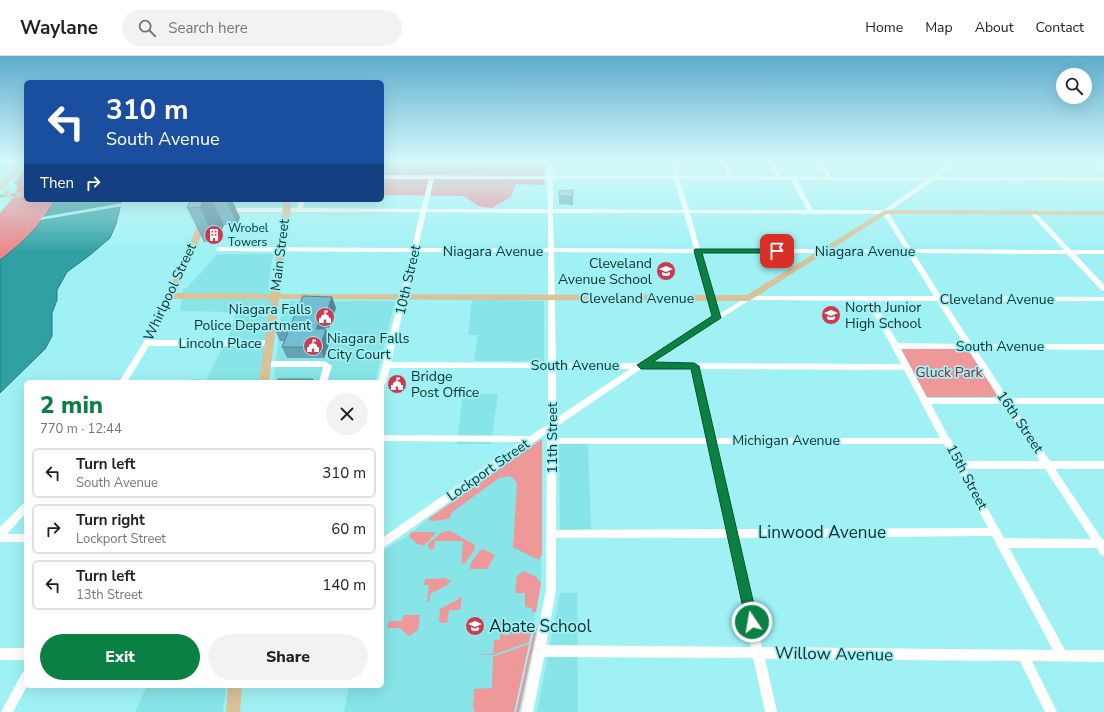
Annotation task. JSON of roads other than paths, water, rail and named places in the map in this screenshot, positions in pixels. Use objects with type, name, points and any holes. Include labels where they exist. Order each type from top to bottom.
[{"type":"main road","points":[[13,192],[24,194]]},
{"type":"main road","name":"Whirlpool Street","points":[[170,296],[213,210],[213,202]]},
{"type":"main road","name":"Main Street","points":[[264,380],[280,249],[288,202]]},
{"type":"main road","points":[[885,212],[1104,212]]},
{"type":"main road","name":"Lockport Street","points":[[749,298],[885,212]]},
{"type":"main road","name":"Cleveland Avenue","points":[[170,296],[749,298]]},
{"type":"main road","points":[[233,712],[235,688]]},
{"type":"street","name":"10th Street","points":[[383,380],[429,192]]},
{"type":"street","name":"11th Street","points":[[528,712],[552,590],[550,192]]},
{"type":"street","points":[[681,192],[716,318]]},
{"type":"street","points":[[800,192],[811,212]]},
{"type":"street","name":"Lockport Street","points":[[885,212],[913,192]]},
{"type":"street","points":[[299,210],[301,202]]},
{"type":"street","points":[[213,210],[885,212]]},
{"type":"street","name":"16th Street","points":[[885,212],[939,299],[1102,546]]},
{"type":"street","points":[[1032,212],[1104,289]]},
{"type":"street","name":"Niagara Avenue","points":[[218,249],[1104,252]]},
{"type":"street","name":"Whirlpool Street","points":[[124,380],[147,343],[170,296]]},
{"type":"street","name":"Lockport Street","points":[[384,543],[552,425],[641,365],[749,298]]},
{"type":"street","name":"Cleveland Avenue","points":[[749,298],[1104,299]]},
{"type":"street","name":"15th Street","points":[[870,298],[948,440],[1062,656]]},
{"type":"street","name":"Lincoln Place","points":[[147,343],[269,343]]},
{"type":"street","name":"South Avenue","points":[[896,346],[1104,347]]},
{"type":"street","points":[[266,364],[325,364],[328,366],[324,380]]},
{"type":"street","name":"South Avenue","points":[[386,365],[907,367]]},
{"type":"street","points":[[694,366],[771,712]]},
{"type":"street","points":[[926,401],[1104,402]]},
{"type":"street","points":[[384,438],[532,439]]},
{"type":"street","name":"Michigan Avenue","points":[[552,441],[948,440]]},
{"type":"street","points":[[961,465],[1104,465]]},
{"type":"street","points":[[0,534],[24,509]]},
{"type":"street","name":"Linwood Avenue","points":[[552,534],[996,532]]},
{"type":"street","points":[[0,538],[24,538]]},
{"type":"street","points":[[1002,543],[1102,546]]},
{"type":"street","name":"Willow Avenue","points":[[539,651],[1104,656]]},
{"type":"street","points":[[0,654],[24,654]]},
{"type":"street","points":[[1024,656],[1051,712]]},
{"type":"street","points":[[7,712],[24,681]]},
{"type":"tunnel","points":[[4,192],[8,194]]},
{"type":"railway","points":[[0,196],[24,194]]},
{"type":"place","name":"Wrobel Towers","points":[[214,235]]},
{"type":"place","name":"Cleveland Avenue School","points":[[666,271]]},
{"type":"place","name":"North Junior High School","points":[[831,315]]},
{"type":"place","name":"Niagara Falls Police Department","points":[[325,317]]},
{"type":"place","name":"Niagara Falls City Court","points":[[313,346]]},
{"type":"place","name":"Bridge Post Office","points":[[397,384]]},
{"type":"place","name":"Abate School","points":[[475,626]]},
{"type":"park label","name":"Gluck Park","points":[[949,372]]}]
